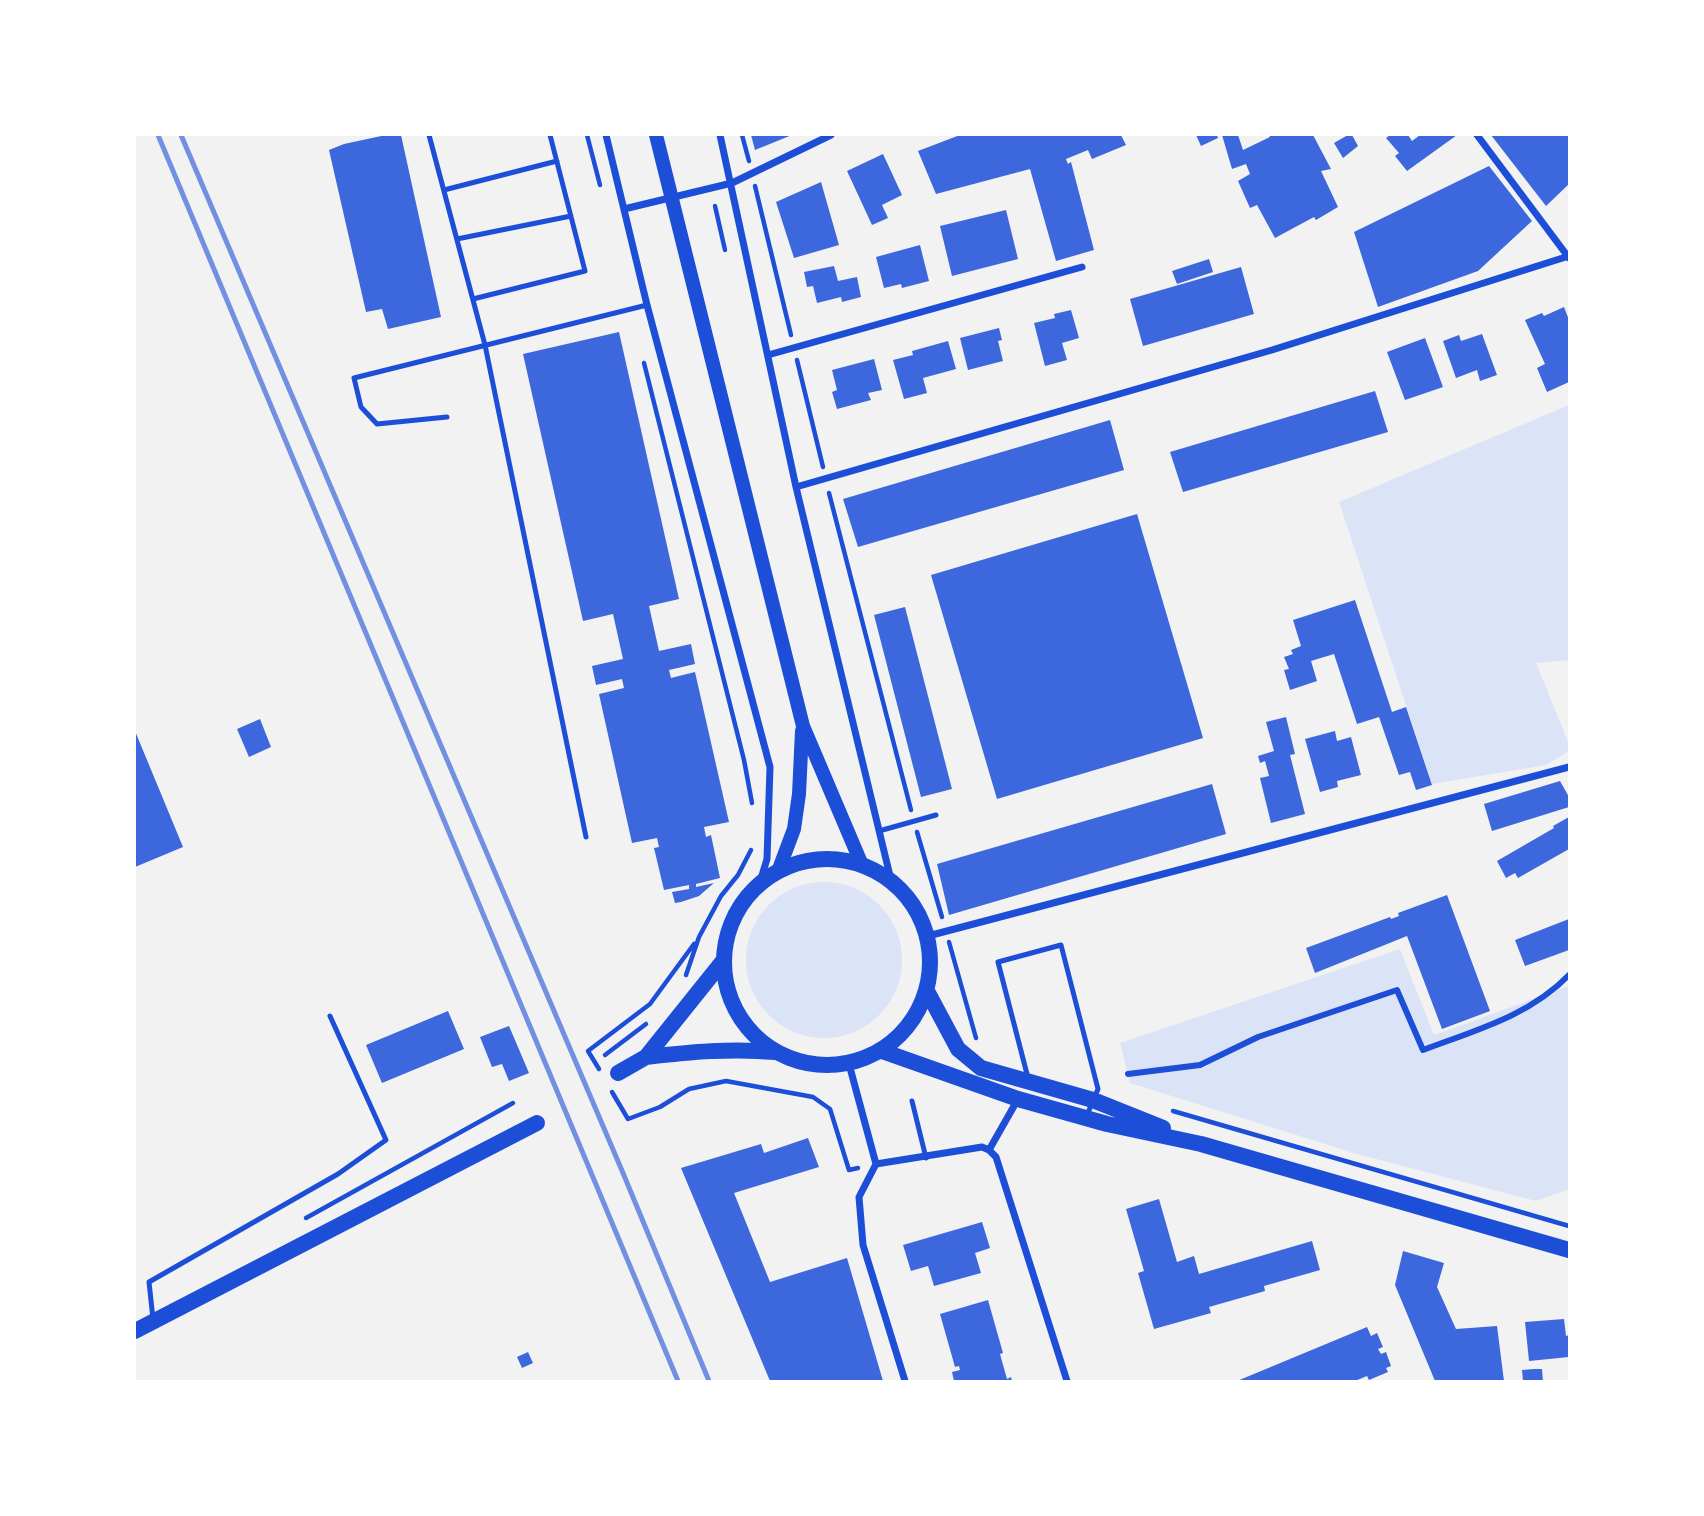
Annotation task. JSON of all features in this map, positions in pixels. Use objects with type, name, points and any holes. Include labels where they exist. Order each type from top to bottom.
[{"type":"main road","points":[[656,135],[803,726],[862,864]]},
{"type":"main road","points":[[779,869],[794,829],[803,726]]},
{"type":"main road","points":[[835,858],[862,864],[891,880],[914,905],[928,936],[931,964],[927,991],[917,1014],[902,1035],[882,1051],[849,1064],[824,1066],[799,1062],[775,1052],[754,1036],[737,1014],[726,988],[723,961],[727,932],[740,905],[760,882],[779,869],[816,859],[835,858]]},
{"type":"main road","points":[[613,1079],[646,1057],[723,961]]},
{"type":"main road","points":[[927,991],[957,1049],[981,1068],[1093,1100],[1201,1144]]},
{"type":"main road","points":[[646,1057],[708,1050],[775,1052]]},
{"type":"main road","points":[[882,1051],[1018,1099],[1086,1118],[1201,1144],[1569,1250]]},
{"type":"main road","points":[[135,1331],[537,1123]]},
{"type":"street","points":[[606,135],[646,304],[770,767],[767,859],[760,882]]},
{"type":"street","points":[[720,135],[796,487],[891,880]]},
{"type":"street","points":[[624,209],[732,183],[831,135]]},
{"type":"street","points":[[796,487],[1272,350],[1569,257],[1477,135]]},
{"type":"street","points":[[768,355],[1082,267]]},
{"type":"street","points":[[928,936],[1569,767]]},
{"type":"street","points":[[1128,1074],[1200,1065],[1258,1037],[1397,990],[1423,1050],[1524,1011],[1552,993],[1569,975]]},
{"type":"street","points":[[849,1064],[876,1164],[859,1197],[863,1245],[905,1381]]},
{"type":"street","points":[[989,1150],[1018,1099]]},
{"type":"street","points":[[876,1164],[982,1147],[996,1157],[1067,1381]]},
{"type":"lane","points":[[429,135],[485,345],[586,837]]},
{"type":"lane","points":[[473,299],[585,271],[550,135]]},
{"type":"lane","points":[[444,190],[557,161]]},
{"type":"lane","points":[[457,239],[571,216]]},
{"type":"lane","points":[[447,417],[377,424],[361,407],[354,378],[646,304]]},
{"type":"lane","points":[[879,831],[936,815]]},
{"type":"lane","points":[[1028,1081],[998,962],[1061,945],[1098,1089],[1086,1118]]},
{"type":"lane","points":[[153,1322],[149,1282],[338,1174],[386,1140],[330,1016]]},
{"type":"lane","points":[[912,1101],[926,1158]]},
{"type":"path","points":[[587,135],[601,189]]},
{"type":"path","points":[[715,206],[725,250]]},
{"type":"path","points":[[644,362],[744,760],[754,811]]},
{"type":"path","points":[[601,1074],[588,1051],[650,1004],[699,937],[721,896],[738,875],[754,845]]},
{"type":"path","points":[[685,976],[699,937]]},
{"type":"path","points":[[605,1055],[647,1024]]},
{"type":"path","points":[[613,1079],[628,1119],[660,1107],[689,1089],[726,1081],[813,1097],[830,1109],[849,1170],[876,1164]]},
{"type":"path","points":[[297,1223],[513,1102]]},
{"type":"shaded area","points":[[1569,405],[1569,660],[1536,663],[1569,744],[1569,751],[1546,765],[1432,784],[1339,502]]},
{"type":"shaded area","points":[[824,882],[854,888],[879,905],[896,930],[902,960],[896,990],[879,1015],[854,1032],[824,1038],[794,1032],[769,1015],[752,990],[746,960],[752,930],[769,905],[794,888]]},
{"type":"shaded area","points":[[1400,949],[1434,1035],[1569,986],[1569,1189],[1536,1201],[1357,1154],[1130,1083],[1120,1043]]},
{"type":"building","points":[[386,135],[401,135],[441,317],[388,329],[382,309],[366,312],[329,150]]},
{"type":"building","points":[[751,135],[792,135],[755,150]]},
{"type":"building","points":[[960,135],[1121,135],[1126,145],[1092,159],[1088,150],[1066,159],[1068,164],[1071,162],[1094,250],[1056,261],[1030,169],[936,194],[918,151]]},
{"type":"building","points":[[1196,135],[1217,135],[1218,138],[1201,146]]},
{"type":"building","points":[[1222,135],[1238,135],[1243,150],[1270,137],[1269,135],[1313,135],[1331,169],[1321,171],[1338,207],[1275,238],[1257,205],[1250,208],[1238,181],[1250,174],[1246,164],[1232,169]]},
{"type":"building","points":[[1352,135],[1358,146],[1343,158],[1334,143]]},
{"type":"building","points":[[1390,135],[1408,135],[1412,141],[1420,135],[1457,135],[1407,171],[1395,156],[1399,153],[1386,138]]},
{"type":"building","points":[[1491,135],[1569,135],[1569,184],[1546,206]]},
{"type":"building","points":[[883,154],[902,195],[882,205],[888,218],[872,225],[847,171]]},
{"type":"building","points":[[1489,166],[1532,221],[1478,271],[1378,307],[1354,232]]},
{"type":"building","points":[[821,182],[839,245],[794,258],[776,202]]},
{"type":"building","points":[[1006,210],[1018,259],[952,276],[940,226]]},
{"type":"building","points":[[920,245],[929,281],[902,288],[901,284],[884,288],[876,257]]},
{"type":"building","points":[[1209,259],[1213,272],[1177,284],[1172,271]]},
{"type":"building","points":[[834,266],[838,281],[857,277],[861,297],[842,302],[841,297],[817,303],[813,286],[807,287],[804,272]]},
{"type":"building","points":[[1241,267],[1254,314],[1143,346],[1130,299]]},
{"type":"building","points":[[1564,307],[1569,320],[1569,382],[1547,392],[1537,368],[1545,364],[1525,320],[1542,313],[1544,316]]},
{"type":"building","points":[[1071,310],[1079,338],[1062,343],[1067,360],[1045,366],[1034,323],[1055,318],[1054,314]]},
{"type":"building","points":[[999,328],[1002,340],[998,341],[1003,361],[968,370],[960,338]]},
{"type":"building","points":[[619,332],[679,599],[649,606],[659,651],[691,644],[695,664],[669,670],[671,678],[695,672],[729,822],[704,827],[706,837],[711,835],[720,878],[696,884],[696,887],[714,883],[699,896],[675,903],[672,892],[689,889],[689,885],[664,890],[654,848],[659,847],[657,838],[632,843],[599,694],[624,688],[622,679],[596,685],[592,666],[623,659],[613,614],[583,621],[523,354]]},
{"type":"building","points":[[1482,334],[1497,375],[1480,381],[1477,370],[1456,378],[1443,341],[1459,335],[1461,341]]},
{"type":"building","points":[[1425,338],[1443,387],[1405,400],[1387,352]]},
{"type":"building","points":[[948,341],[956,369],[923,378],[927,393],[904,399],[893,360],[913,355],[912,351]]},
{"type":"building","points":[[874,359],[882,390],[868,393],[871,400],[837,409],[832,392],[837,390],[832,370]]},
{"type":"building","points":[[1375,391],[1388,432],[1183,492],[1170,452]]},
{"type":"building","points":[[1110,420],[1124,470],[858,547],[843,499]]},
{"type":"building","points":[[1137,514],[1203,738],[997,799],[931,575]]},
{"type":"building","points":[[1355,600],[1392,712],[1406,707],[1432,785],[1416,790],[1410,772],[1399,775],[1379,717],[1357,724],[1334,654],[1311,661],[1317,681],[1290,690],[1284,670],[1289,669],[1284,657],[1293,654],[1291,650],[1301,646],[1293,620]]},
{"type":"building","points":[[905,607],[952,789],[921,797],[874,615]]},
{"type":"building","points":[[1286,717],[1295,754],[1290,755],[1305,814],[1271,823],[1260,778],[1269,776],[1265,761],[1260,763],[1258,756],[1274,751],[1266,722]]},
{"type":"building","points":[[260,719],[271,747],[249,757],[237,729]]},
{"type":"building","points":[[135,731],[183,847],[135,867]]},
{"type":"building","points":[[1335,731],[1337,741],[1351,737],[1361,775],[1337,781],[1338,787],[1320,792],[1305,739]]},
{"type":"building","points":[[1560,781],[1569,797],[1569,807],[1492,831],[1484,804]]},
{"type":"building","points":[[1212,784],[1226,834],[949,915],[937,864]]},
{"type":"building","points":[[1569,817],[1569,849],[1518,878],[1515,873],[1506,878],[1497,861]]},
{"type":"building","points":[[1447,895],[1490,1011],[1442,1029],[1407,936],[1315,973],[1306,948],[1399,916],[1398,913]]},
{"type":"building","points":[[1569,919],[1569,950],[1525,966],[1515,940]]},
{"type":"building","points":[[448,1011],[464,1049],[382,1083],[366,1045]]},
{"type":"building","points":[[509,1026],[529,1073],[509,1081],[502,1064],[492,1067],[480,1037]]},
{"type":"building","points":[[808,1138],[819,1167],[734,1193],[770,1282],[847,1258],[883,1381],[770,1381],[681,1168],[761,1144],[764,1153]]},
{"type":"building","points":[[1159,1199],[1177,1262],[1194,1256],[1199,1274],[1312,1241],[1320,1270],[1264,1286],[1265,1291],[1209,1307],[1211,1313],[1154,1329],[1138,1273],[1144,1271],[1126,1209]]},
{"type":"building","points":[[982,1222],[990,1248],[975,1253],[981,1273],[934,1286],[928,1266],[911,1271],[903,1245]]},
{"type":"building","points":[[1403,1251],[1444,1263],[1437,1287],[1456,1329],[1497,1326],[1504,1381],[1435,1381],[1395,1285]]},
{"type":"building","points":[[988,1300],[1003,1353],[1000,1354],[1007,1379],[1011,1377],[1012,1381],[954,1381],[952,1372],[960,1370],[959,1366],[955,1367],[940,1314]]},
{"type":"building","points":[[1564,1319],[1566,1336],[1569,1335],[1569,1357],[1529,1361],[1525,1322]]},
{"type":"building","points":[[1367,1327],[1371,1336],[1377,1333],[1383,1347],[1378,1349],[1381,1354],[1386,1352],[1391,1366],[1386,1368],[1388,1372],[1369,1380],[1367,1376],[1355,1381],[1237,1381]]},
{"type":"building","points":[[528,1352],[533,1363],[522,1368],[517,1357]]},
{"type":"building","points":[[1542,1369],[1543,1381],[1523,1381],[1522,1370]]},
{"type":"railway","points":[[158,135],[678,1381]]},
{"type":"railway","points":[[181,135],[709,1381]]}]
